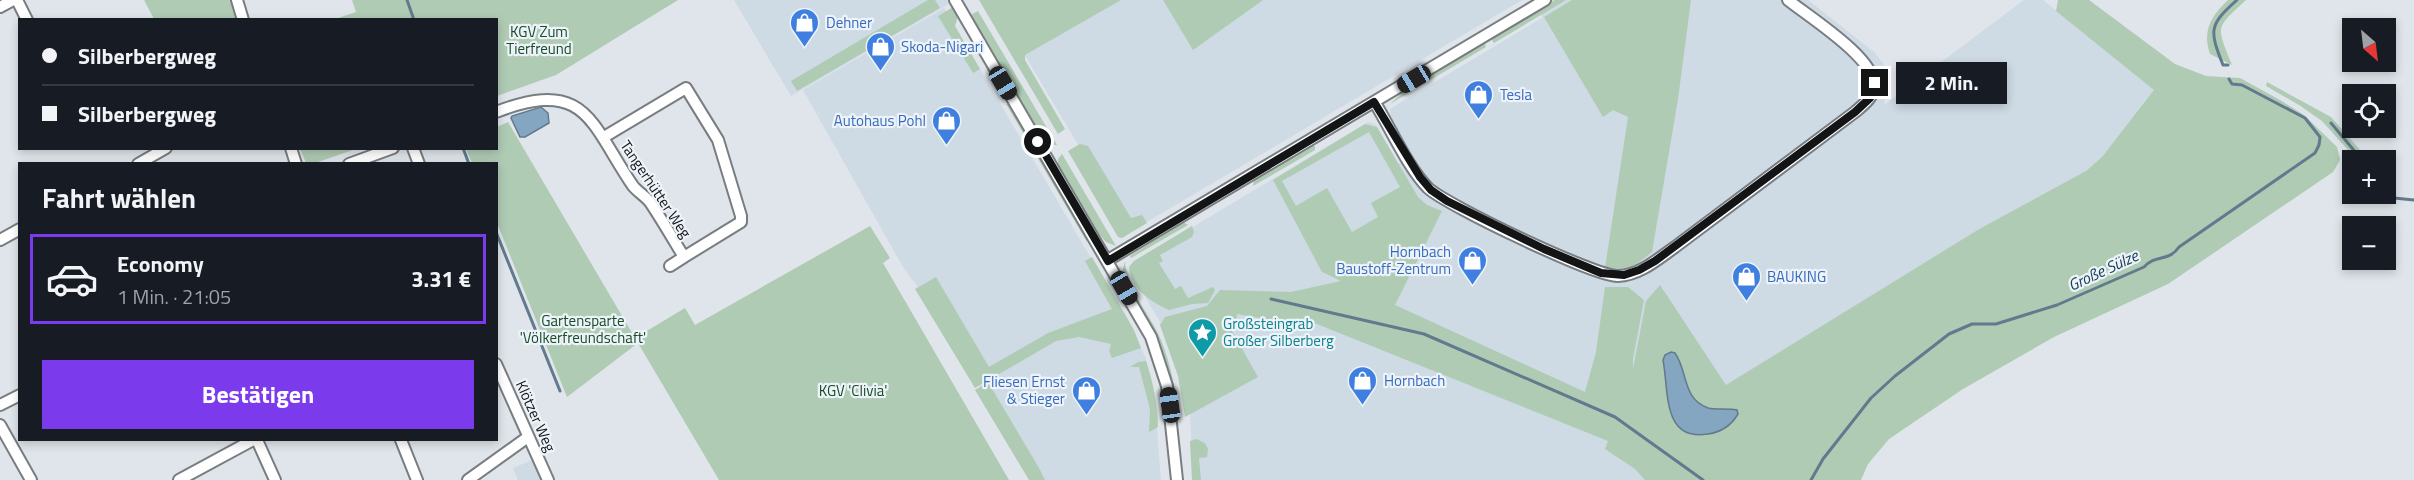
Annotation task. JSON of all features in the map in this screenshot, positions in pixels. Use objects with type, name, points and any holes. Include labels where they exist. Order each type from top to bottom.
[{"type":"street","points":[[0,7],[15,0],[26,18]]},
{"type":"street","points":[[237,0],[242,18]]},
{"type":"street","points":[[955,0],[1144,323],[1163,368],[1173,431],[1177,480]]},
{"type":"street","points":[[1108,261],[1545,0]]},
{"type":"street","points":[[1374,102],[1420,177],[1437,195],[1544,249],[1594,271],[1611,275],[1627,274],[1643,268],[1675,247],[1855,112],[1872,95],[1874,79],[1866,64],[1788,0]]},
{"type":"street","name":"Tangerhütter Weg","points":[[604,137],[686,88],[718,140],[742,218],[739,224],[670,266]]},
{"type":"street","name":"Tangerhütter Weg","points":[[498,111],[531,101],[558,100],[587,114],[604,137],[633,186],[648,200],[684,257]]},
{"type":"street","points":[[142,162],[162,150]]},
{"type":"street","points":[[354,162],[388,150]]},
{"type":"street","points":[[0,240],[18,230]]},
{"type":"street","name":"Klötzer Weg","points":[[498,369],[548,480]]},
{"type":"street","points":[[0,405],[18,396]]},
{"type":"street","points":[[1,431],[31,480]]},
{"type":"street","points":[[468,480],[528,438]]},
{"type":"street","points":[[178,480],[253,441]]},
{"type":"street","points":[[256,441],[275,480]]},
{"type":"street","points":[[401,441],[417,480]]},
{"type":"shaded area","points":[[734,0],[955,0],[791,96]]},
{"type":"shaded area","points":[[992,0],[1522,0],[1130,232]]},
{"type":"shaded area","points":[[1540,0],[1808,0],[1874,52],[1883,63],[1889,82],[1884,105],[2024,0],[2043,0],[2155,90],[2102,157],[2086,171],[1981,228],[1654,480],[1193,480],[1190,409],[1201,392],[1132,274],[1133,263],[1368,122],[1376,125],[1398,164],[1410,152],[1391,118],[1390,109],[1542,18]]},
{"type":"shaded area","points":[[944,8],[1115,299],[1146,359],[1154,391],[1161,480],[1045,480],[988,382],[903,267],[803,90]]},
{"type":"shaded area","points":[[535,459],[544,480],[518,480],[513,468]]},
{"type":"green space","points":[[144,0],[231,0],[235,15],[238,15],[239,18],[153,18]]},
{"type":"green space","name":"KGV Zum Tierfreund","points":[[352,0],[678,0],[556,75],[498,96],[498,18],[338,18],[356,12]]},
{"type":"green space","points":[[928,0],[935,0],[940,8],[797,91],[791,81]]},
{"type":"green space","points":[[979,0],[1121,0],[1025,55],[1025,60],[1065,129],[1058,134]]},
{"type":"green space","points":[[1163,0],[1263,0],[1193,50]]},
{"type":"green space","points":[[1555,0],[1566,0],[1494,43],[1492,40],[1494,36]]},
{"type":"green space","points":[[1572,0],[1691,0],[1678,99],[1652,252],[1636,264],[1625,268],[1605,268],[1628,117],[1613,110],[1603,117],[1544,17]]},
{"type":"green space","points":[[2058,0],[2089,0],[2175,64],[2206,76],[2240,78],[2304,115],[2337,147],[2340,160],[2333,172],[2168,284],[2054,337],[1963,389],[1889,439],[1868,464],[1861,480],[1645,480],[1635,469],[1605,449],[1608,441],[1312,322],[1281,322],[1237,314],[1237,319],[1228,324],[1258,377],[1185,417],[1178,376],[1160,325],[1165,317],[1207,306],[1220,290],[1291,292],[1341,281],[1322,272],[1273,180],[1365,124],[1377,127],[1418,197],[1427,205],[1442,211],[1395,305],[1585,392],[1596,352],[1605,287],[1628,287],[1644,300],[1633,369],[1646,301],[1660,285],[1726,385],[1981,228],[2086,171],[2102,157],[2154,90],[2056,11]],"holes":[[[1369,132],[1400,187],[1371,203],[1378,217],[1352,232],[1327,188],[1296,206],[1282,181]]]},
{"type":"green space","points":[[2228,0],[2246,0],[2228,17],[2221,28],[2223,42],[2232,65],[2210,54],[2207,38],[2213,18]]},
{"type":"green space","points":[[953,7],[958,16],[955,26],[980,69],[973,73],[938,16]]},
{"type":"green space","points":[[978,11],[1057,145],[1049,145],[1044,141],[971,18],[972,14]]},
{"type":"green space","points":[[1480,44],[1485,44],[1486,47],[1390,104],[1406,89]]},
{"type":"green space","points":[[2267,82],[2331,117],[2342,129],[2342,138],[2350,138],[2360,150],[2348,150],[2322,121],[2266,86]]},
{"type":"green space","points":[[1006,104],[1010,104],[1089,238],[1087,242]]},
{"type":"green space","points":[[508,122],[635,338],[685,308],[695,325],[870,226],[890,258],[883,263],[1009,480],[719,480],[638,343],[567,397],[498,225],[498,162],[472,162],[466,150],[498,150],[498,127]]},
{"type":"green space","points":[[1080,144],[1088,146],[1131,218],[1142,215],[1147,223],[1122,238],[1118,237],[1068,151]]},
{"type":"green space","points":[[1310,146],[1315,146],[1315,150],[1253,186],[1254,179]]},
{"type":"green space","points":[[300,150],[353,150],[318,162],[306,162]]},
{"type":"green space","points":[[1062,154],[1116,246],[1106,242],[1097,232],[1058,166],[1058,159]]},
{"type":"green space","points":[[1183,222],[1188,225],[1131,258],[1130,256]]},
{"type":"green space","points":[[1192,226],[1194,232],[1192,237],[1160,255],[1163,261],[1159,263],[1175,289],[1181,286],[1188,298],[1213,287],[1215,290],[1208,303],[1192,304],[1169,310],[1143,294],[1134,282],[1129,267],[1134,261]]},
{"type":"green space","points":[[1092,257],[1134,330],[1141,348],[1112,358],[1109,351],[1111,344],[1079,337],[1056,341],[975,388],[915,289],[936,277],[989,367],[1048,333],[1112,309],[1085,261]]},
{"type":"green space","points":[[1125,261],[1126,271],[1134,291],[1164,349],[1180,416],[1176,412],[1169,375],[1160,346],[1124,277]]},
{"type":"green space","points":[[1146,361],[1155,394],[1158,418],[1158,427],[1149,432],[1150,409],[1139,367],[1130,367],[1138,362]]},
{"type":"green space","points":[[988,382],[1045,480],[1029,480],[975,390]]},
{"type":"green space","points":[[1196,439],[1205,443],[1208,449],[1207,457],[1199,458],[1201,480],[1192,480],[1190,441]]},
{"type":"water","points":[[541,107],[548,113],[549,123],[525,137],[520,137],[512,116]]},
{"type":"water","points":[[1675,353],[1679,360],[1690,391],[1700,404],[1711,409],[1737,410],[1738,414],[1726,428],[1708,434],[1693,434],[1682,430],[1675,422],[1670,412],[1663,360],[1665,355]]},
{"type":"waterway","points":[[407,0],[413,18]]},
{"type":"waterway","name":"Große Sülze","points":[[2228,65],[2223,65],[2218,53],[2214,29],[2221,16],[2237,0]]},
{"type":"waterway","name":"Große Sülze","points":[[1811,480],[1823,459],[1871,398],[1949,334],[1972,324],[1996,324],[2057,305],[2144,267],[2153,260],[2171,255],[2179,247],[2315,153],[2320,137],[2305,118],[2242,85],[2232,84],[2229,79]]},
{"type":"waterway","points":[[2331,123],[2354,150]]},
{"type":"waterway","points":[[464,150],[468,162]]},
{"type":"waterway","points":[[2396,198],[2414,200]]},
{"type":"waterway","points":[[498,237],[560,391]]},
{"type":"waterway","points":[[1271,299],[1424,334],[1615,417],[1703,480]]},
{"type":"place","name":"Dehner","points":[[805,48]]},
{"type":"place","name":"Skoda-Nigari","points":[[880,72]]},
{"type":"place","name":"Tesla","points":[[1479,120]]},
{"type":"place","name":"Autohaus Pohl","points":[[947,146]]},
{"type":"place","name":"Hornbach Baustoff-Zentrum","points":[[1472,286]]},
{"type":"place","name":"BAUKING","points":[[1746,302]]},
{"type":"place","name":"Großsteingrab Großer Silberberg","points":[[1202,358]]},
{"type":"place","name":"Hornbach","points":[[1363,406]]},
{"type":"place","name":"Fliesen Ernst & Stieger","points":[[1086,416]]},
{"type":"route","points":[[1038,142],[1108,261],[1374,102],[1420,177],[1437,195],[1544,249],[1601,273],[1617,276],[1635,272],[1675,247],[1855,112],[1870,98],[1875,83]]},
{"type":"park label","name":"Gartensparte 'Völkerfreundschaft'","points":[[583,328]]},
{"type":"park label","name":"KGV 'Clivia'","points":[[853,390]]}]
